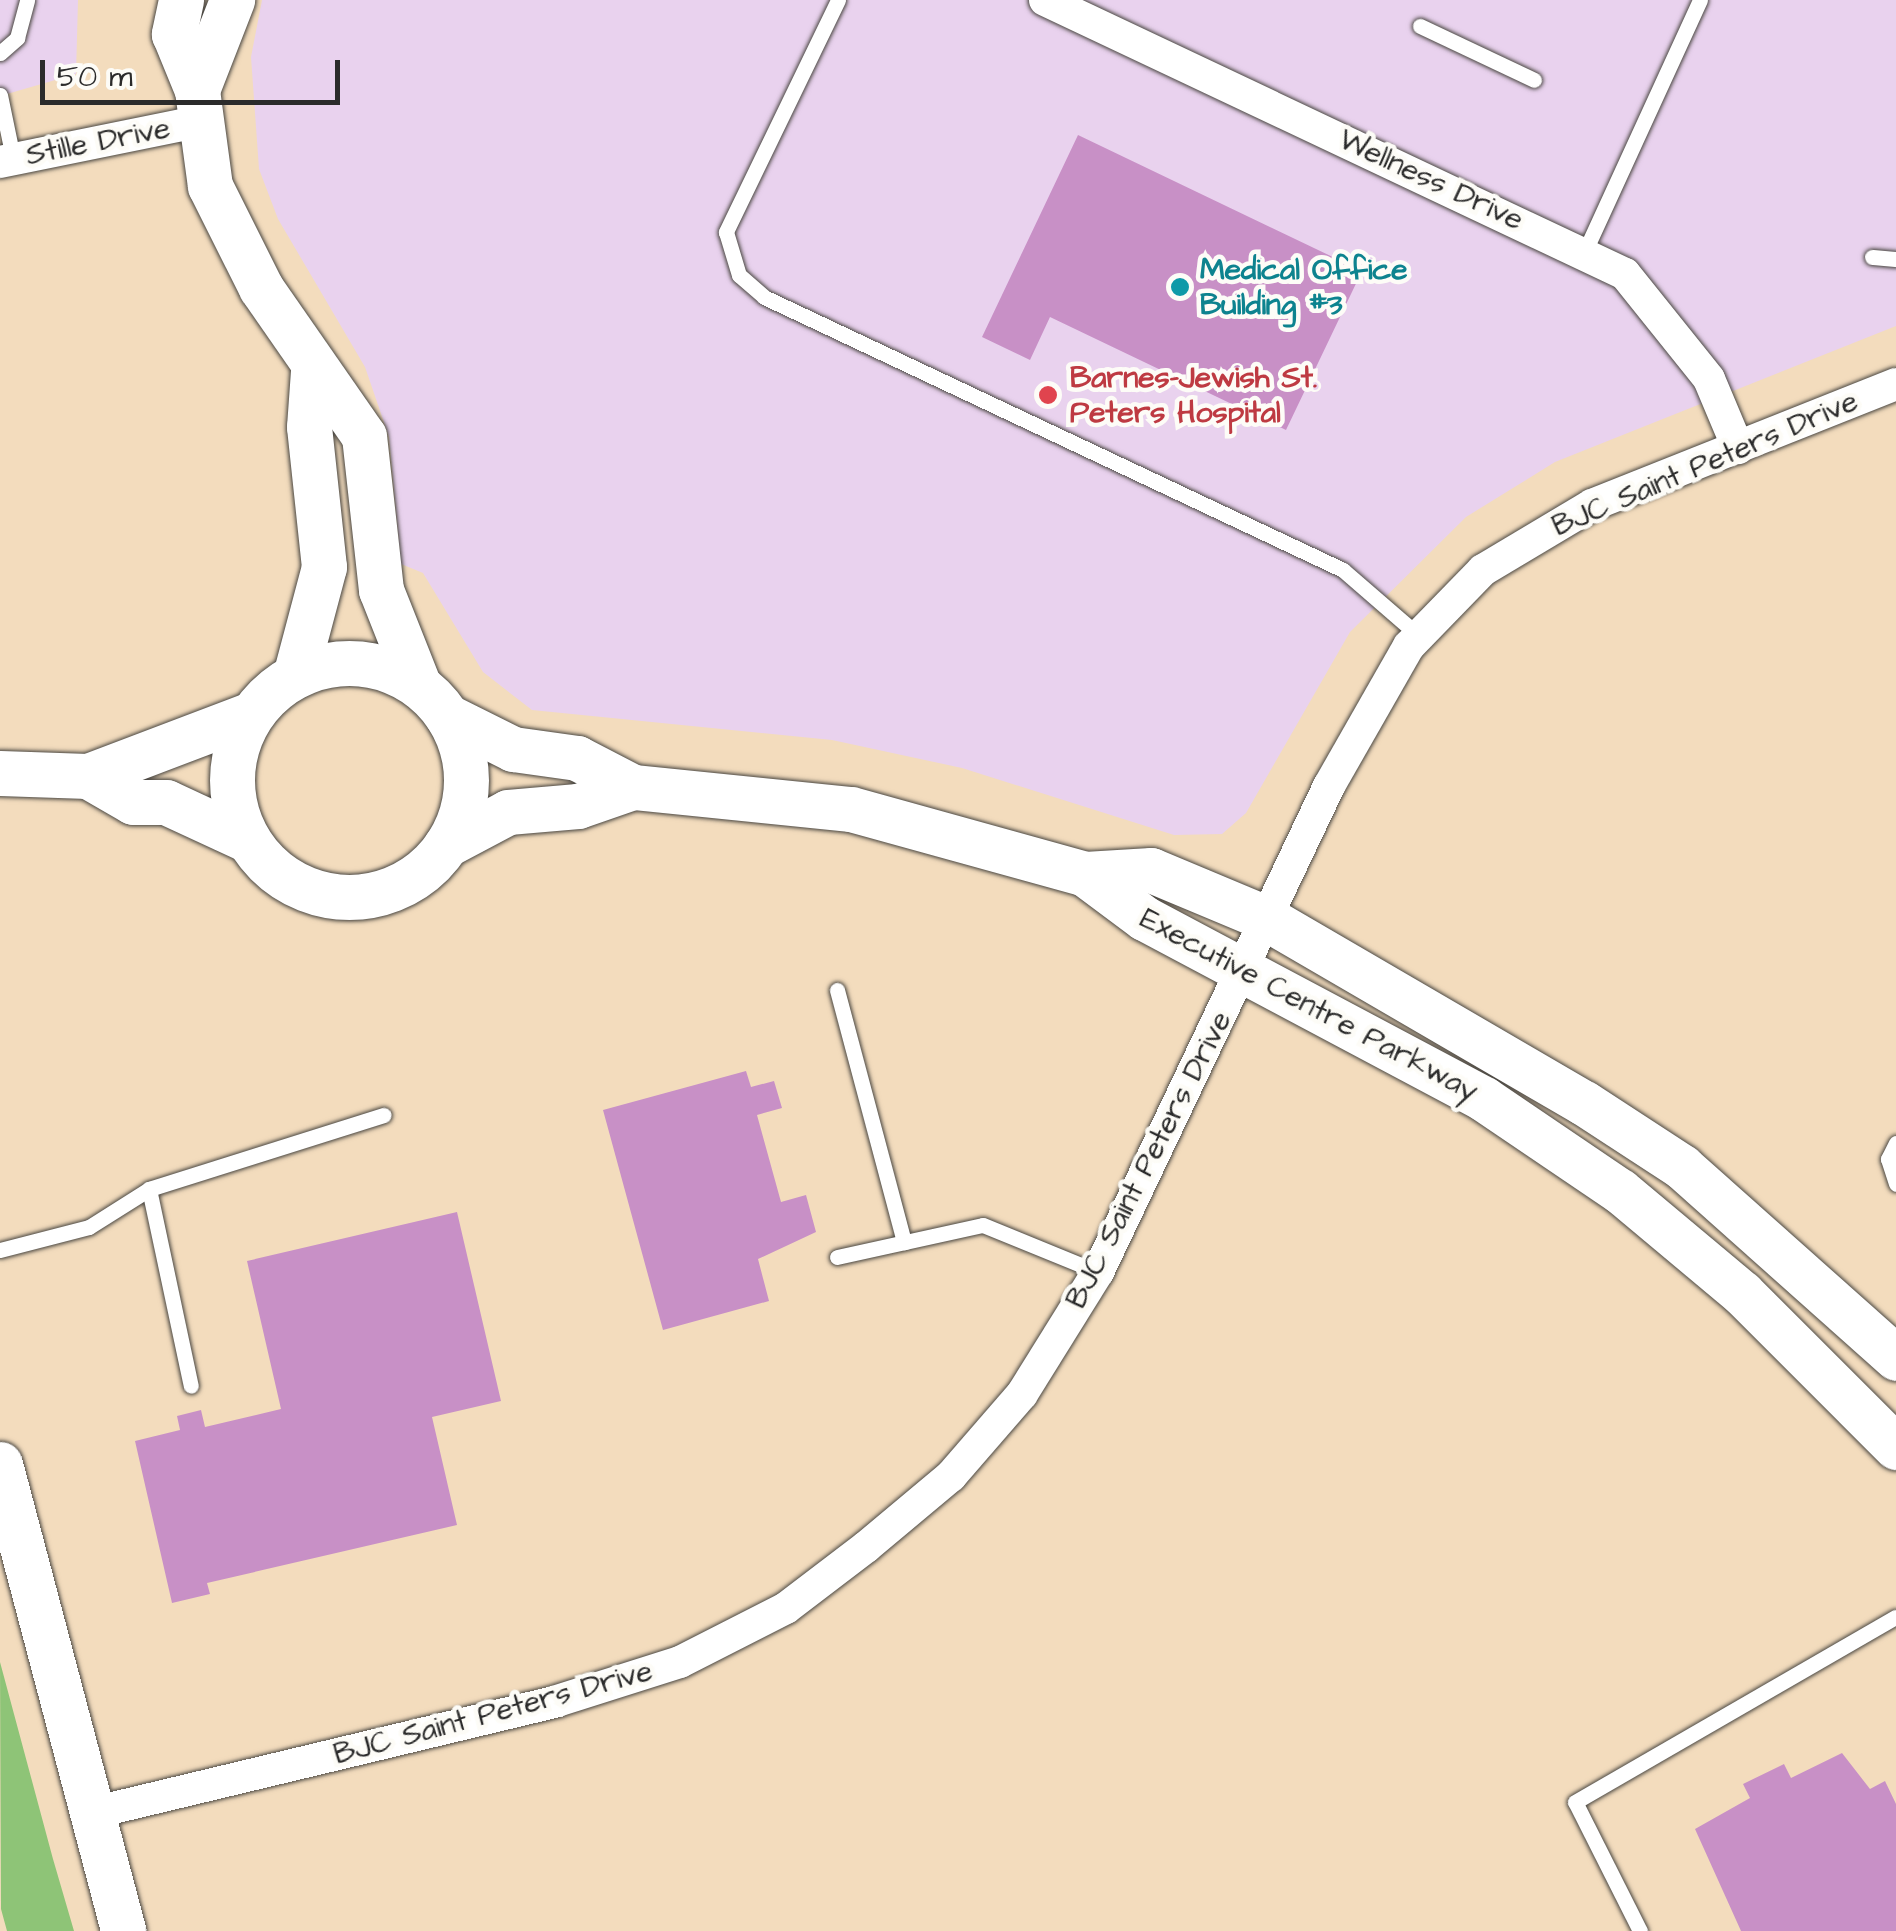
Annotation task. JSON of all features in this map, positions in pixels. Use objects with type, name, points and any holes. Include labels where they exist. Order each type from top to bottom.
[{"type":"street","points":[[88,776],[133,802],[166,802],[248,840],[290,882],[342,898],[395,888],[446,846],[467,781],[381,590],[364,436],[314,371],[228,234],[197,106],[174,34],[180,0]]},
{"type":"street","points":[[197,106],[232,0]]},
{"type":"street","name":"Wellness Drive","points":[[1045,0],[1585,251],[1626,274],[1666,316],[1709,379],[1738,448]]},
{"type":"street","name":"Stille Drive","points":[[6,160],[197,106]]},
{"type":"street","points":[[295,676],[324,567],[308,427],[314,371]]},
{"type":"street","name":"BJC Saint Peters Drive","points":[[88,1814],[556,1701],[680,1662],[786,1608],[951,1476],[1022,1394],[1098,1272],[1372,703],[1418,635],[1483,570],[1530,540],[1738,448],[1896,384]]},
{"type":"street","points":[[0,774],[88,776],[251,714],[295,676],[370,664],[433,701]]},
{"type":"street","name":"Executive Centre Parkway","points":[[433,701],[513,749],[577,758],[633,787],[852,810],[1085,874],[1151,870],[1266,918],[1429,1006],[1682,1167],[1896,1358]]},
{"type":"street","points":[[248,840],[232,765],[251,714]]},
{"type":"street","name":"Executive Centre Parkway","points":[[446,846],[508,812],[578,806],[633,787]]},
{"type":"street","name":"Executive Centre Parkway","points":[[1085,874],[1144,918],[1484,1099],[1620,1190],[1742,1293],[1896,1446]]},
{"type":"street","points":[[0,1464],[88,1814],[123,1931]]},
{"type":"lane","points":[[0,53],[17,38],[27,0]]},
{"type":"lane","points":[[838,0],[726,232],[738,275],[764,297],[1343,570],[1418,635]]},
{"type":"lane","points":[[1585,251],[1700,0]]},
{"type":"lane","points":[[1420,26],[1534,80]]},
{"type":"lane","points":[[0,95],[6,160]]},
{"type":"lane","points":[[1872,256],[1896,259]]},
{"type":"lane","points":[[837,990],[904,1242]]},
{"type":"lane","points":[[0,1250],[89,1226],[149,1189],[384,1115]]},
{"type":"lane","points":[[1896,1143],[1888,1159],[1896,1184]]},
{"type":"lane","points":[[149,1189],[192,1386]]},
{"type":"lane","points":[[837,1257],[983,1225],[1098,1272]]},
{"type":"lane","points":[[1640,1931],[1575,1802],[1894,1622]]},
{"type":"shaded area","points":[[0,0],[78,0],[76,74],[0,96]]},
{"type":"shaded area","name":"Barnes-Jewish St. Peters Hospital","points":[[262,0],[1896,0],[1896,326],[1555,462],[1466,517],[1350,632],[1246,813],[1222,834],[1174,835],[962,768],[832,740],[532,710],[483,672],[423,573],[401,564],[389,437],[365,367],[278,219],[259,169],[251,57]]},
{"type":"green space","points":[[0,1662],[74,1931],[7,1931],[1,1909]]},
{"type":"building","name":"Medical Office Building #3","points":[[1078,135],[1362,271],[1286,430],[1050,317],[1030,360],[982,337]]},
{"type":"building","points":[[746,1071],[751,1087],[774,1081],[782,1108],[757,1115],[781,1202],[806,1195],[816,1232],[758,1259],[769,1301],[663,1330],[603,1110]]},
{"type":"building","points":[[457,1212],[501,1401],[432,1417],[457,1525],[207,1583],[210,1594],[172,1603],[135,1441],[180,1430],[177,1416],[201,1410],[205,1427],[281,1409],[247,1261]]},
{"type":"building","points":[[1842,1753],[1870,1789],[1885,1781],[1896,1804],[1896,1931],[1741,1931],[1695,1829],[1750,1798],[1743,1784],[1784,1764],[1791,1778]]},
{"type":"place","name":"Medical Office Building #3","points":[[1180,287]]},
{"type":"place","name":"Barnes-Jewish St. Peters Hospital","points":[[1048,395]]}]
